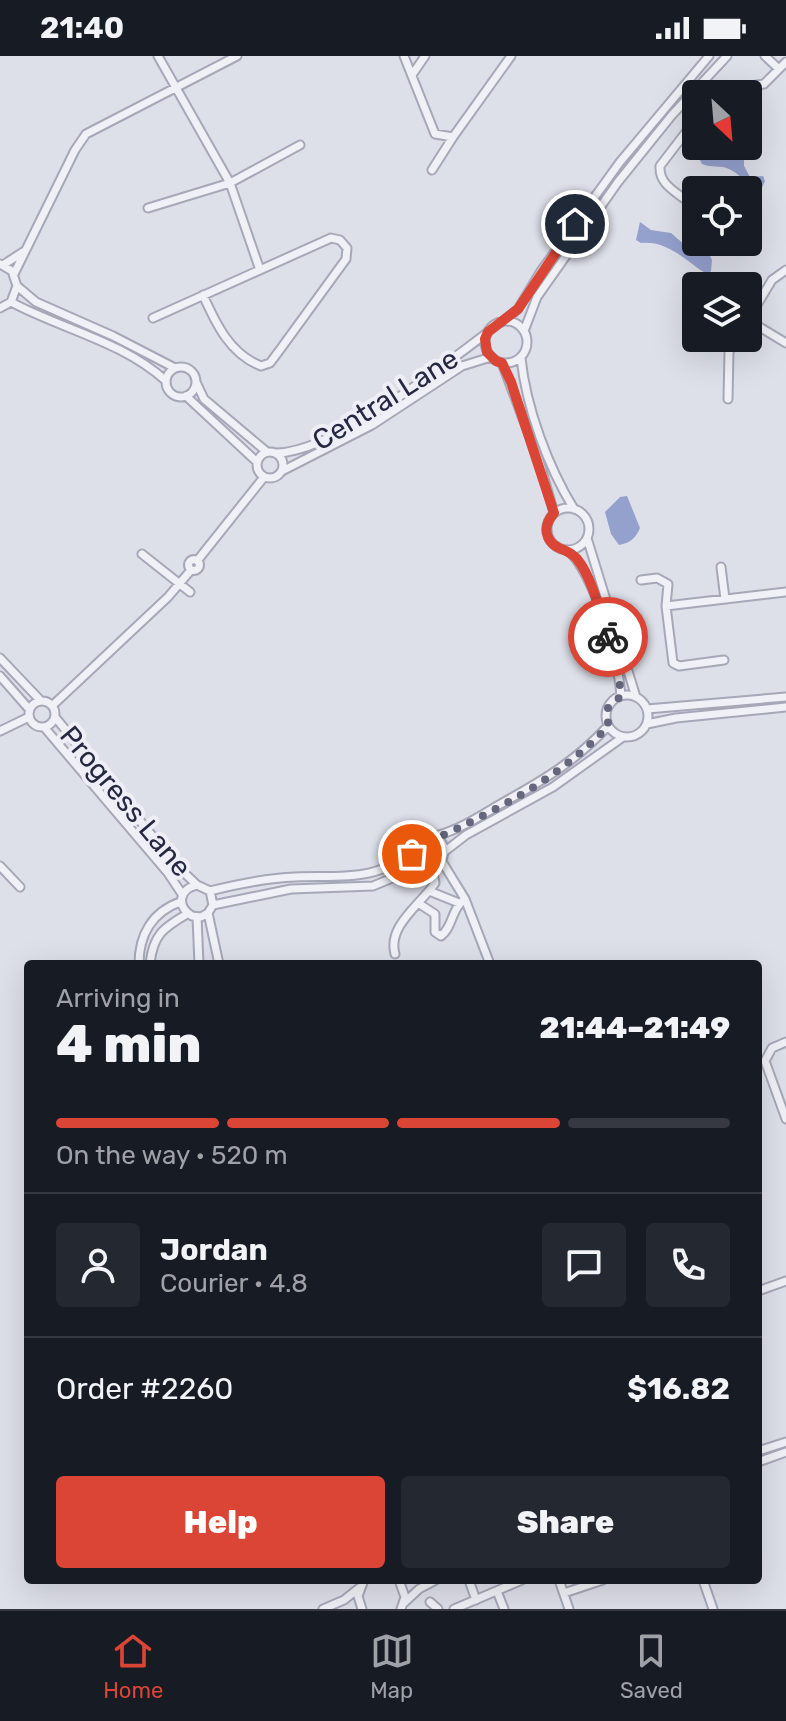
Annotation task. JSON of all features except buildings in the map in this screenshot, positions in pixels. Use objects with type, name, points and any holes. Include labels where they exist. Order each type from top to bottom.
[{"type":"street","points":[[158,56],[230,183],[260,270]]},
{"type":"street","points":[[14,274],[75,150],[86,134],[237,56]]},
{"type":"street","points":[[404,56],[443,153]]},
{"type":"street","points":[[412,75],[425,56]]},
{"type":"street","points":[[432,170],[511,56]]},
{"type":"street","points":[[709,56],[620,162],[541,271],[518,309],[488,332],[485,345],[491,357],[502,363],[521,358],[527,345],[524,331],[537,297],[618,182],[679,107],[727,56]]},
{"type":"street","points":[[765,56],[779,69]]},
{"type":"street","points":[[762,84],[786,62]]},
{"type":"street","points":[[435,134],[453,137]]},
{"type":"street","points":[[682,137],[660,166],[660,173],[664,183],[682,197]]},
{"type":"street","points":[[148,208],[230,183],[300,145]]},
{"type":"street","points":[[153,318],[203,295],[331,238],[340,240],[347,248],[346,259],[274,358],[265,365],[253,363],[227,341],[203,295]]},
{"type":"street","points":[[0,308],[11,302],[17,286],[14,274],[1,264],[25,251]]},
{"type":"street","points":[[762,297],[772,280],[785,274]]},
{"type":"street","points":[[17,286],[36,302],[175,368],[187,368],[194,374],[204,399],[267,452],[260,455],[257,462],[258,471],[264,477],[197,561],[189,562],[191,570],[179,585],[53,705]]},
{"type":"street","points":[[11,302],[130,355],[166,381]]},
{"type":"street","points":[[502,322],[513,322],[524,331]]},
{"type":"street","points":[[762,328],[786,343]]},
{"type":"street","name":"Central Lane","points":[[267,452],[295,452],[310,447],[378,410],[488,332]]},
{"type":"street","points":[[728,399],[729,352]]},
{"type":"street","name":"Central Lane","points":[[264,477],[273,478],[372,425],[462,366],[491,357]]},
{"type":"street","points":[[521,358],[527,401],[574,509]]},
{"type":"street","points":[[502,363],[554,513]]},
{"type":"street","points":[[175,368],[168,373],[167,389],[173,395],[186,396],[257,462]]},
{"type":"street","points":[[186,396],[194,389],[196,382]]},
{"type":"street","name":"Central Lane","points":[[277,453],[283,460],[282,471]]},
{"type":"street","points":[[568,550],[578,547],[589,531],[586,517],[567,508],[554,513],[547,525],[548,537],[556,546],[568,550],[581,564],[618,669],[621,696]]},
{"type":"street","points":[[587,538],[636,697],[647,709],[647,724]]},
{"type":"street","points":[[142,554],[190,592]]},
{"type":"street","points":[[721,567],[725,599]]},
{"type":"street","points":[[641,580],[657,578],[668,584],[666,606],[673,663],[679,666],[724,660]]},
{"type":"street","points":[[666,606],[786,592]]},
{"type":"street","name":"Progress Lane","points":[[0,658],[40,700]]},
{"type":"street","name":"Progress Lane","points":[[0,676],[29,713]]},
{"type":"street","points":[[623,737],[608,726],[608,708],[621,696],[636,697]]},
{"type":"street","points":[[647,709],[786,697]]},
{"type":"street","points":[[0,731],[29,713],[40,700],[53,705],[55,717],[51,724],[44,727],[33,724],[29,713]]},
{"type":"street","points":[[432,867],[466,835],[553,787],[623,737],[637,735],[647,724],[786,707]]},
{"type":"street","points":[[669,709],[669,719]]},
{"type":"street","name":"Progress Lane","points":[[55,717],[177,866],[197,885]]},
{"type":"street","points":[[140,960],[144,934],[153,919],[181,898],[188,888],[197,885],[210,891],[297,876],[354,877],[388,867],[402,860],[420,837],[435,836],[462,826],[549,778],[568,765],[608,726]]},
{"type":"street","name":"Progress Lane","points":[[44,727],[168,873],[181,898]]},
{"type":"street","points":[[435,836],[443,844],[442,856],[488,960]]},
{"type":"street","points":[[412,849],[414,859],[421,866]]},
{"type":"street","points":[[0,866],[20,887]]},
{"type":"street","points":[[151,960],[152,949],[163,928],[187,914],[197,917],[237,898],[291,889],[373,886],[421,866],[432,867]]},
{"type":"street","points":[[395,954],[393,945],[397,932],[435,880],[432,867]]},
{"type":"street","points":[[210,891],[218,960]]},
{"type":"street","points":[[429,891],[462,901]]},
{"type":"street","points":[[181,898],[187,914]]},
{"type":"street","points":[[418,903],[435,914],[435,932],[441,936],[446,932],[453,911],[462,901]]},
{"type":"street","points":[[197,917],[199,960]]},
{"type":"street","points":[[786,1042],[772,1048],[765,1066],[786,1119]]},
{"type":"street","points":[[777,1095],[786,1092]]},
{"type":"street","points":[[762,1290],[786,1281]]},
{"type":"street","points":[[762,1450],[786,1442]]},
{"type":"street","points":[[762,1461],[786,1452]]},
{"type":"street","points":[[323,1609],[344,1600],[360,1584]]},
{"type":"street","points":[[361,1584],[358,1596],[362,1609]]},
{"type":"street","points":[[401,1584],[405,1591],[402,1607]]},
{"type":"street","points":[[402,1607],[419,1589],[428,1584]]},
{"type":"street","points":[[470,1584],[476,1600]]},
{"type":"street","points":[[454,1609],[520,1584]]},
{"type":"street","points":[[561,1584],[569,1609]]},
{"type":"street","points":[[564,1593],[591,1584]]},
{"type":"street","points":[[704,1584],[713,1609]]},
{"type":"street","points":[[497,1591],[504,1609]]},
{"type":"street","points":[[430,1602],[438,1609]]},
{"type":"water","points":[[700,160],[744,160],[749,176],[739,176],[723,167],[702,164]]},
{"type":"water","points":[[640,222],[651,230],[671,233],[682,243],[682,256],[710,256],[711,271],[704,272],[669,248],[636,240]]},
{"type":"water","points":[[627,496],[640,528],[632,540],[619,545],[611,534],[605,512],[620,497]]},
{"type":"way so far","points":[[412,854],[413,844],[419,838],[449,832],[549,778],[601,734],[608,726],[608,708],[621,696],[618,669],[608,637]]},
{"type":"route","points":[[575,224],[514,314],[488,332],[485,345],[491,357],[502,363],[511,382],[540,464],[554,513],[547,525],[548,537],[556,546],[568,550],[581,564],[608,637]]}]
